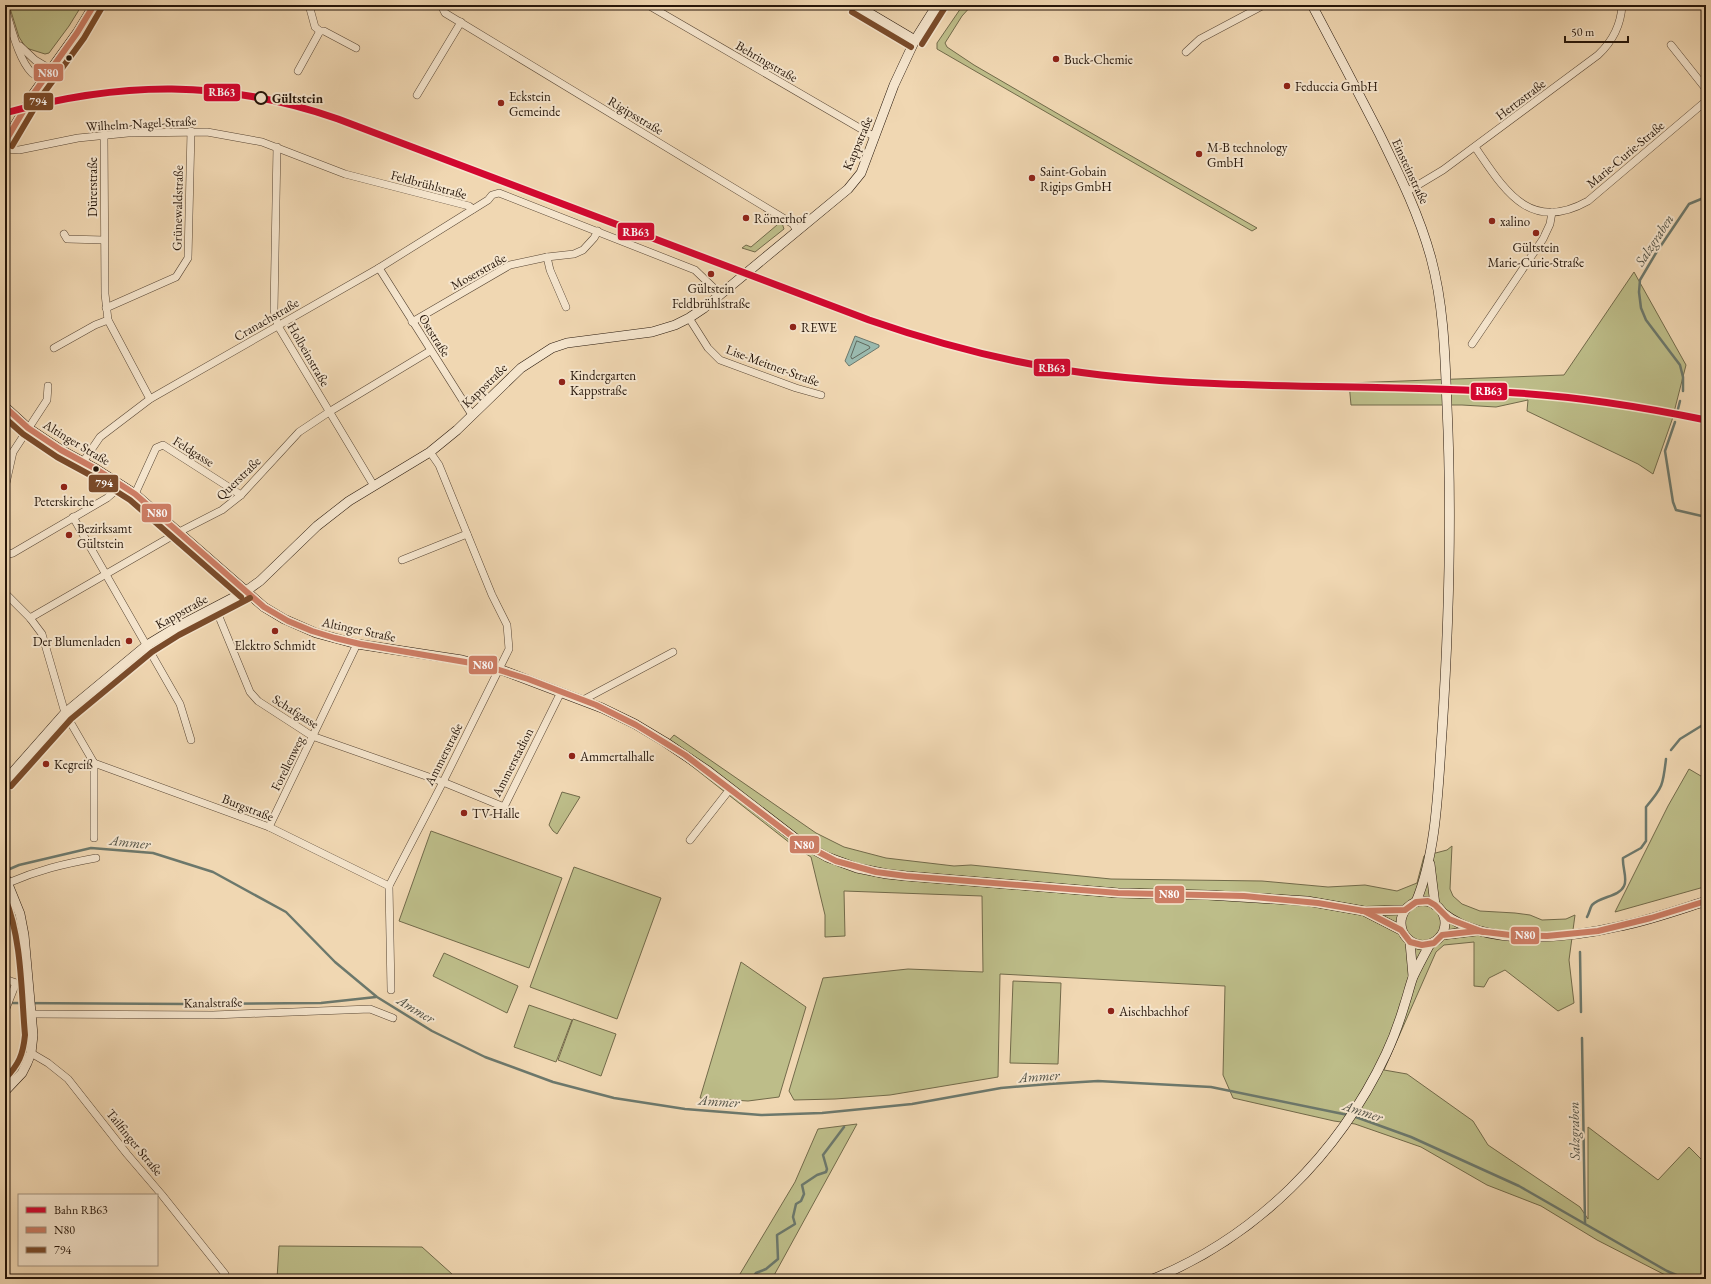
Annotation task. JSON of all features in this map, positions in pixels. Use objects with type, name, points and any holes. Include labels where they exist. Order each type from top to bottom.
[{"type":"street","points":[[5,142],[42,80],[94,5]]},
{"type":"street","points":[[309,5],[315,27],[320,31],[324,31],[356,48]]},
{"type":"street","name":"Rigipsstraße","points":[[441,5],[445,13],[793,224],[797,231]]},
{"type":"street","name":"Behringstraße","points":[[648,5],[875,137]]},
{"type":"street","points":[[856,5],[915,40]]},
{"type":"street","name":"Kappstraße","points":[[5,781],[65,713],[147,645],[246,591],[260,581],[317,526],[349,501],[430,452],[457,430],[522,368],[552,348],[567,343],[652,332],[689,318],[848,189],[861,173],[894,85],[915,40],[937,5]]},
{"type":"street","points":[[1186,52],[1200,39],[1264,5]]},
{"type":"street","name":"Einsteinstraße","points":[[1312,5],[1356,87],[1408,191],[1423,230],[1433,266],[1442,316],[1446,362],[1450,525],[1446,650],[1440,751],[1430,860]]},
{"type":"street","name":"Hertzstraße","points":[[1408,191],[1424,182],[1475,147],[1604,50],[1610,43],[1618,28],[1622,5]]},
{"type":"street","points":[[5,8],[16,43],[25,64],[32,73],[42,80]]},
{"type":"street","points":[[417,95],[461,22]]},
{"type":"street","points":[[298,71],[320,31]]},
{"type":"street","points":[[16,43],[50,70]]},
{"type":"street","points":[[1671,45],[1706,89]]},
{"type":"street","name":"Marie-Curie-Straße","points":[[1475,147],[1504,188],[1513,197],[1531,208],[1552,212],[1572,209],[1588,201],[1706,101]]},
{"type":"street","name":"Wilhelm-Nagel-Straße","points":[[5,149],[19,150],[67,140],[104,135],[192,131],[248,139],[277,147]]},
{"type":"street","name":"Grünewaldstraße","points":[[106,308],[176,277],[188,258],[192,131]]},
{"type":"street","name":"Dürerstraße","points":[[104,135],[104,294],[108,320],[150,399]]},
{"type":"street","name":"Feldbrühlstraße","points":[[277,147],[345,174],[469,206],[473,209],[488,200],[492,195],[502,193],[694,270],[720,294]]},
{"type":"street","name":"Holbeinstraße","points":[[277,147],[274,310],[278,326],[374,486]]},
{"type":"street","name":"Cranachstraße","points":[[83,462],[100,437],[150,399],[378,268],[473,209]]},
{"type":"street","points":[[1472,344],[1543,239],[1550,224],[1552,212]]},
{"type":"street","name":"Moserstraße","points":[[412,322],[510,265],[547,257],[574,254],[583,250],[592,242],[598,231]]},
{"type":"street","points":[[64,234],[67,239],[104,240]]},
{"type":"street","points":[[547,257],[550,270],[566,307]]},
{"type":"street","name":"Oststraße","points":[[378,268],[472,415]]},
{"type":"street","name":"Lise-Meitner-Straße","points":[[689,318],[708,348],[727,363],[796,388],[821,395]]},
{"type":"street","points":[[54,348],[95,325],[108,320]]},
{"type":"street","name":"Querstraße","points":[[30,618],[106,573],[222,510],[241,495],[299,432],[329,412],[430,351]]},
{"type":"street","points":[[5,488],[13,452],[47,400],[48,386]]},
{"type":"street","name":"Altinger Straße","points":[[5,407],[28,428],[61,450],[135,494],[264,607],[284,619],[316,633],[357,644],[462,660],[499,669],[583,700],[621,717],[665,742],[708,771],[780,827],[814,850],[842,863],[871,871],[906,876],[1118,893],[1208,895],[1288,900],[1364,911]]},
{"type":"street","name":"Feldgasse","points":[[135,494],[156,448],[163,445],[241,495]]},
{"type":"street","name":"Ammerstraße","points":[[391,990],[389,886],[509,649],[507,625],[492,595],[439,464],[430,452]]},
{"type":"street","points":[[5,555],[13,553],[107,498],[122,485]]},
{"type":"street","points":[[73,517],[180,704],[191,740]]},
{"type":"street","points":[[402,560],[467,534]]},
{"type":"street","points":[[5,593],[30,618],[42,634],[65,713],[94,762],[94,838]]},
{"type":"street","name":"Schafgasse","points":[[215,607],[250,692],[258,701],[312,736],[443,782]]},
{"type":"street","name":"Forellenweg","points":[[269,826],[357,644]]},
{"type":"street","points":[[583,700],[673,652]]},
{"type":"street","name":"Ammerstadion","points":[[443,782],[504,807],[561,692]]},
{"type":"street","name":"Burgstraße","points":[[94,762],[269,826],[389,886]]},
{"type":"street","points":[[690,840],[730,789]]},
{"type":"street","points":[[5,1091],[22,1073],[31,1053],[33,1035],[24,935],[20,914],[6,880],[57,865],[96,858]]},
{"type":"street","points":[[1416,902],[1430,860]]},
{"type":"street","points":[[1430,860],[1435,905]]},
{"type":"street","points":[[1442,935],[1478,931],[1522,936],[1566,935],[1621,926],[1706,901]]},
{"type":"street","points":[[1364,911],[1404,910],[1416,902],[1428,902],[1435,905],[1449,919],[1478,931]]},
{"type":"street","points":[[1401,930],[1400,922],[1404,910]]},
{"type":"street","points":[[1364,911],[1401,930],[1410,942],[1413,977]]},
{"type":"street","points":[[1410,942],[1418,945],[1430,944],[1437,940],[1442,935],[1445,924],[1443,913]]},
{"type":"street","points":[[1153,1279],[1209,1251],[1258,1216],[1303,1176],[1344,1127],[1362,1099],[1392,1041],[1413,977],[1430,944]]},
{"type":"street","points":[[5,979],[16,983],[28,984]]},
{"type":"street","points":[[6,1009],[16,983]]},
{"type":"street","name":"Kanalstraße","points":[[30,1006],[213,1015],[370,1009],[393,1018]]},
{"type":"street","name":"Tailfinger Straße","points":[[31,1053],[48,1063],[68,1080],[226,1274]]},
{"type":"green space","points":[[9,5],[82,5],[49,53],[45,54],[26,48],[19,37]]},
{"type":"green space","points":[[963,5],[972,5],[962,16],[945,43],[947,47],[974,65],[1257,228],[1252,231],[937,49],[937,43]]},
{"type":"green space","points":[[776,217],[782,223],[784,229],[755,252],[742,248],[746,245],[751,247],[777,225],[775,219]]},
{"type":"green space","points":[[1634,272],[1686,365],[1672,420],[1653,474],[1638,464],[1527,411],[1528,400],[1496,407],[1462,405],[1351,405],[1349,383],[1564,375]]},
{"type":"green space","points":[[674,735],[816,833],[844,847],[886,858],[954,866],[971,865],[1111,879],[1262,881],[1328,887],[1365,885],[1397,891],[1417,883],[1424,856],[1447,850],[1452,846],[1450,889],[1453,896],[1462,904],[1480,911],[1530,915],[1542,920],[1566,919],[1575,915],[1569,960],[1574,1003],[1558,1011],[1505,970],[1489,978],[1484,987],[1474,986],[1474,942],[1444,945],[1436,952],[1384,1070],[1407,1074],[1473,1121],[1488,1145],[1580,1207],[1588,1219],[1588,1127],[1658,1180],[1689,1147],[1706,1164],[1706,1279],[1673,1279],[1597,1240],[1541,1206],[1487,1185],[1421,1147],[1355,1124],[1334,1121],[1233,1098],[1223,1075],[1225,986],[1000,974],[998,1077],[890,1095],[794,1100],[789,1091],[823,978],[908,969],[983,972],[982,896],[844,891],[845,936],[825,937],[825,915],[811,857],[795,847],[665,745]]},
{"type":"green space","points":[[1689,769],[1706,779],[1706,884],[1704,887],[1615,912],[1668,806]]},
{"type":"green space","points":[[562,792],[580,797],[557,834],[549,825]]},
{"type":"green space","points":[[431,831],[562,878],[529,968],[399,921]]},
{"type":"green space","points":[[574,867],[661,898],[617,1019],[530,987]]},
{"type":"green space","points":[[444,953],[518,986],[507,1013],[433,976]]},
{"type":"green space","points":[[741,962],[806,1007],[779,1097],[748,1101],[700,1098]]},
{"type":"green space","points":[[1013,981],[1061,983],[1058,1064],[1010,1063]]},
{"type":"green space","points":[[529,1005],[572,1020],[556,1062],[514,1047]]},
{"type":"green space","points":[[573,1019],[616,1034],[601,1076],[558,1060]]},
{"type":"green space","points":[[857,1124],[772,1279],[737,1279],[795,1182],[818,1129]]},
{"type":"green space","points":[[279,1246],[422,1247],[452,1274],[446,1279],[277,1279]]},
{"type":"water","points":[[855,336],[879,345],[879,347],[849,366],[845,361]]},
{"type":"waterway","name":"Salzgraben","points":[[1683,391],[1683,377],[1680,365],[1646,320],[1641,308],[1639,292],[1640,280],[1689,204],[1706,197]]},
{"type":"waterway","name":"Salzgraben","points":[[1678,409],[1680,401]]},
{"type":"waterway","name":"Salzgraben","points":[[1675,422],[1665,451],[1673,502],[1676,510],[1706,517]]},
{"type":"waterway","name":"Salzgraben","points":[[1671,750],[1680,739],[1706,723]]},
{"type":"waterway","name":"Salzgraben","points":[[1587,917],[1592,905],[1622,890],[1625,883],[1623,858],[1641,848],[1646,841],[1646,807],[1659,790],[1663,780],[1666,759]]},
{"type":"waterway","name":"Ammer","points":[[5,871],[19,865],[91,848],[153,853],[213,872],[286,912],[335,962],[377,997],[432,1031],[485,1057],[553,1082],[614,1098],[685,1109],[761,1115],[822,1113],[912,1104],[1001,1088],[1098,1081],[1211,1087],[1348,1115]]},
{"type":"waterway","name":"Salzgraben","points":[[1580,952],[1581,1012]]},
{"type":"waterway","name":"Ammer","points":[[9,1003],[321,1003],[376,997]]},
{"type":"waterway","name":"Salzgraben","points":[[1582,1038],[1585,1223]]},
{"type":"waterway","name":"Ammer","points":[[1353,1116],[1411,1137],[1519,1186],[1667,1271],[1686,1279]]},
{"type":"waterway","points":[[752,1279],[756,1273],[766,1269],[778,1259],[777,1235],[795,1224],[793,1217],[796,1204],[801,1201],[804,1194],[802,1185],[817,1175],[826,1172],[827,1169],[823,1155],[844,1127]]},
{"type":"rail line","name":"RB63","points":[[5,113],[48,102],[90,95],[131,90],[172,89],[213,91],[254,97],[295,106],[338,119],[869,320],[984,354],[1042,366],[1101,375],[1153,380],[1257,385],[1465,390],[1541,395],[1612,403],[1706,420]]},
{"type":"transit line","name":"N80","points":[[5,142],[34,93],[77,33],[94,5]]},
{"type":"transit line","name":"794","points":[[12,146],[41,97],[84,38],[101,9]]},
{"type":"transit line","name":"794","points":[[922,44],[944,9]]},
{"type":"transit line","name":"794","points":[[852,12],[911,47]]},
{"type":"transit line","name":"N80","points":[[5,407],[28,428],[61,450],[96,469],[135,494],[264,607],[288,621],[312,631],[360,644],[483,665],[528,679],[596,705],[636,725],[685,755],[801,843],[836,861],[876,872],[906,876],[1118,893],[1244,896],[1318,903],[1364,911],[1401,930],[1410,942],[1422,945],[1434,943],[1442,935],[1477,931],[1510,935],[1547,936],[1598,931],[1651,918],[1706,901]]},
{"type":"transit line","name":"794","points":[[5,418],[23,434],[57,457],[92,476],[130,500],[241,597]]},
{"type":"transit line","name":"794","points":[[11,786],[71,719],[152,652],[179,635],[250,598]]},
{"type":"transit line","name":"794","points":[[5,898],[11,914],[18,948],[25,1035],[20,1059],[5,1079]]},
{"type":"transit line","name":"N80","points":[[1362,911],[1405,910],[1416,902],[1428,901],[1435,905],[1449,919],[1483,932]]},
{"type":"place","name":"Buck-Chemie","points":[[1056,59]]},
{"type":"place","name":"Feduccia GmbH","points":[[1287,86]]},
{"type":"place","name":"Gültstein","points":[[261,98]]},
{"type":"place","name":"Eckstein Gemeinde","points":[[501,103]]},
{"type":"place","name":"M-B technology GmbH","points":[[1199,154]]},
{"type":"place","name":"Saint-Gobain Rigips GmbH","points":[[1032,178]]},
{"type":"place","name":"Römerhof","points":[[746,218]]},
{"type":"place","name":"xalino","points":[[1492,221]]},
{"type":"place","name":"Gültstein Marie-Curie-Straße","points":[[1536,233]]},
{"type":"place","name":"Gültstein Feldbrühlstraße","points":[[711,274]]},
{"type":"place","name":"REWE","points":[[793,327]]},
{"type":"place","name":"Kindergarten Kappstraße","points":[[562,382]]},
{"type":"place","name":"Peterskirche","points":[[64,487]]},
{"type":"place","name":"Bezirksamt Gültstein","points":[[69,535]]},
{"type":"place","name":"Elektro Schmidt","points":[[275,631]]},
{"type":"place","name":"Der Blumenladen","points":[[129,641]]},
{"type":"place","name":"Ammertalhalle","points":[[572,756]]},
{"type":"place","name":"Kegreiß","points":[[46,764]]},
{"type":"place","name":"TV-Halle","points":[[464,813]]},
{"type":"place","name":"Aischbachhof","points":[[1111,1011]]}]
